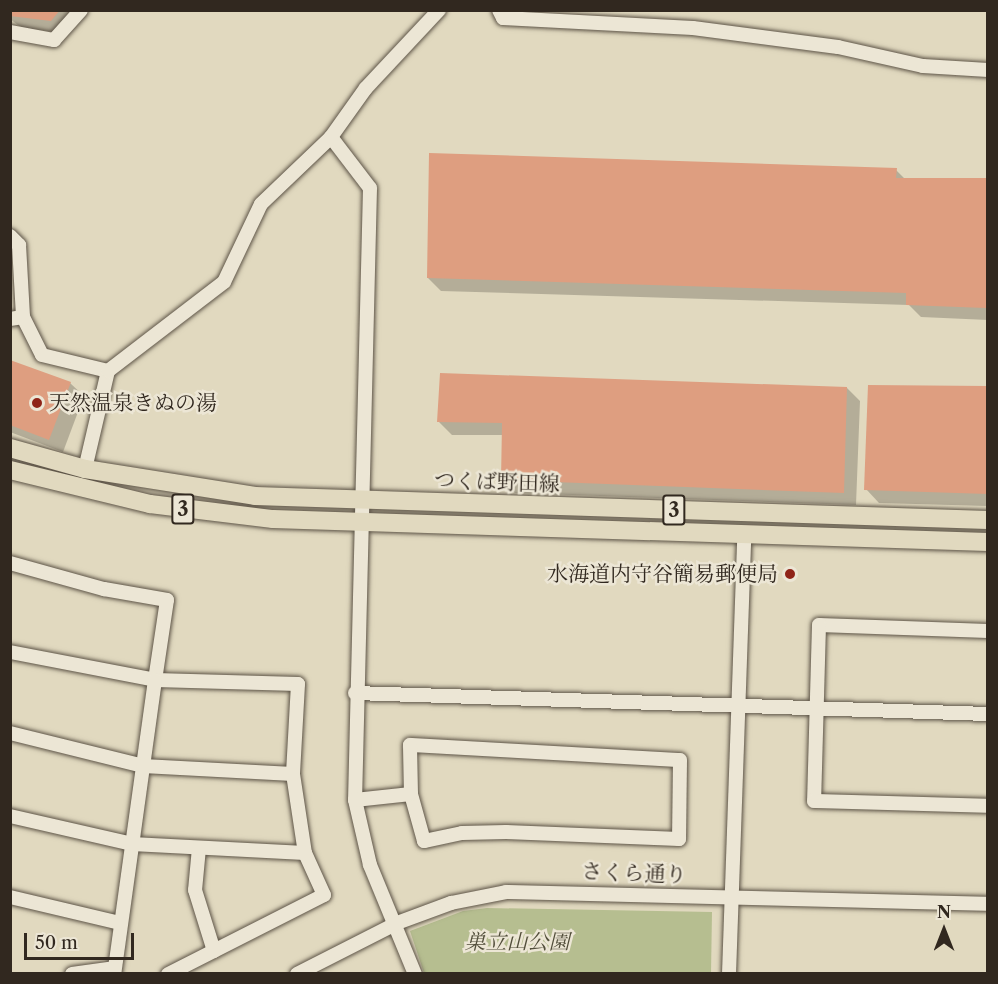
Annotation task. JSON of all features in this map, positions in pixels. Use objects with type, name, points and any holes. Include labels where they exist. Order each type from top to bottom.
[{"type":"main road","name":"つくば野田線","points":[[10,448],[85,469],[255,496],[987,520]]},
{"type":"main road","name":"3","points":[[10,470],[150,504],[273,519],[987,542]]},
{"type":"street","points":[[10,32],[54,40],[81,10]]},
{"type":"street","points":[[85,469],[108,371],[224,282],[261,204],[331,137],[366,88],[439,10]]},
{"type":"street","points":[[499,10],[503,18],[693,28],[838,47],[923,66],[987,70]]},
{"type":"street","points":[[331,137],[370,188],[355,693],[355,800],[370,865],[397,923],[415,974]]},
{"type":"street","points":[[10,236],[19,244],[17,318],[42,355],[108,371]]},
{"type":"street","points":[[729,974],[744,534]]},
{"type":"street","points":[[10,563],[104,589],[167,600],[114,971],[72,974]]},
{"type":"street","points":[[987,631],[819,625],[814,801],[987,806]]},
{"type":"street","points":[[10,652],[155,680],[298,684],[293,774],[305,853],[324,896],[168,974]]},
{"type":"street","points":[[355,693],[987,714]]},
{"type":"street","points":[[10,733],[143,766],[293,774]]},
{"type":"street","points":[[410,745],[681,760],[679,839],[462,832],[424,841],[411,794],[410,745]]},
{"type":"street","points":[[355,800],[411,794]]},
{"type":"street","points":[[10,816],[132,844],[305,853]]},
{"type":"street","points":[[200,848],[195,890],[214,951]]},
{"type":"street","name":"さくら通り","points":[[297,974],[397,923],[451,903],[506,892],[987,904]]},
{"type":"street","points":[[10,897],[120,922]]},
{"type":"green space","name":"巣立山公園","points":[[487,908],[712,912],[711,973],[424,973],[410,931],[463,911]]},
{"type":"building","points":[[10,10],[60,10],[51,21],[10,16]]},
{"type":"building","points":[[429,153],[897,168],[896,178],[986,178],[986,308],[906,305],[906,293],[427,278]]},
{"type":"building","name":"天然温泉きぬの湯","points":[[10,360],[71,382],[49,440],[10,425]]},
{"type":"building","points":[[440,373],[847,387],[844,493],[501,480],[502,423],[437,422]]},
{"type":"building","points":[[868,385],[988,386],[988,494],[864,490]]},
{"type":"place","name":"天然温泉きぬの湯","points":[[37,403]]},
{"type":"place","name":"水海道内守谷簡易郵便局","points":[[790,574]]}]
